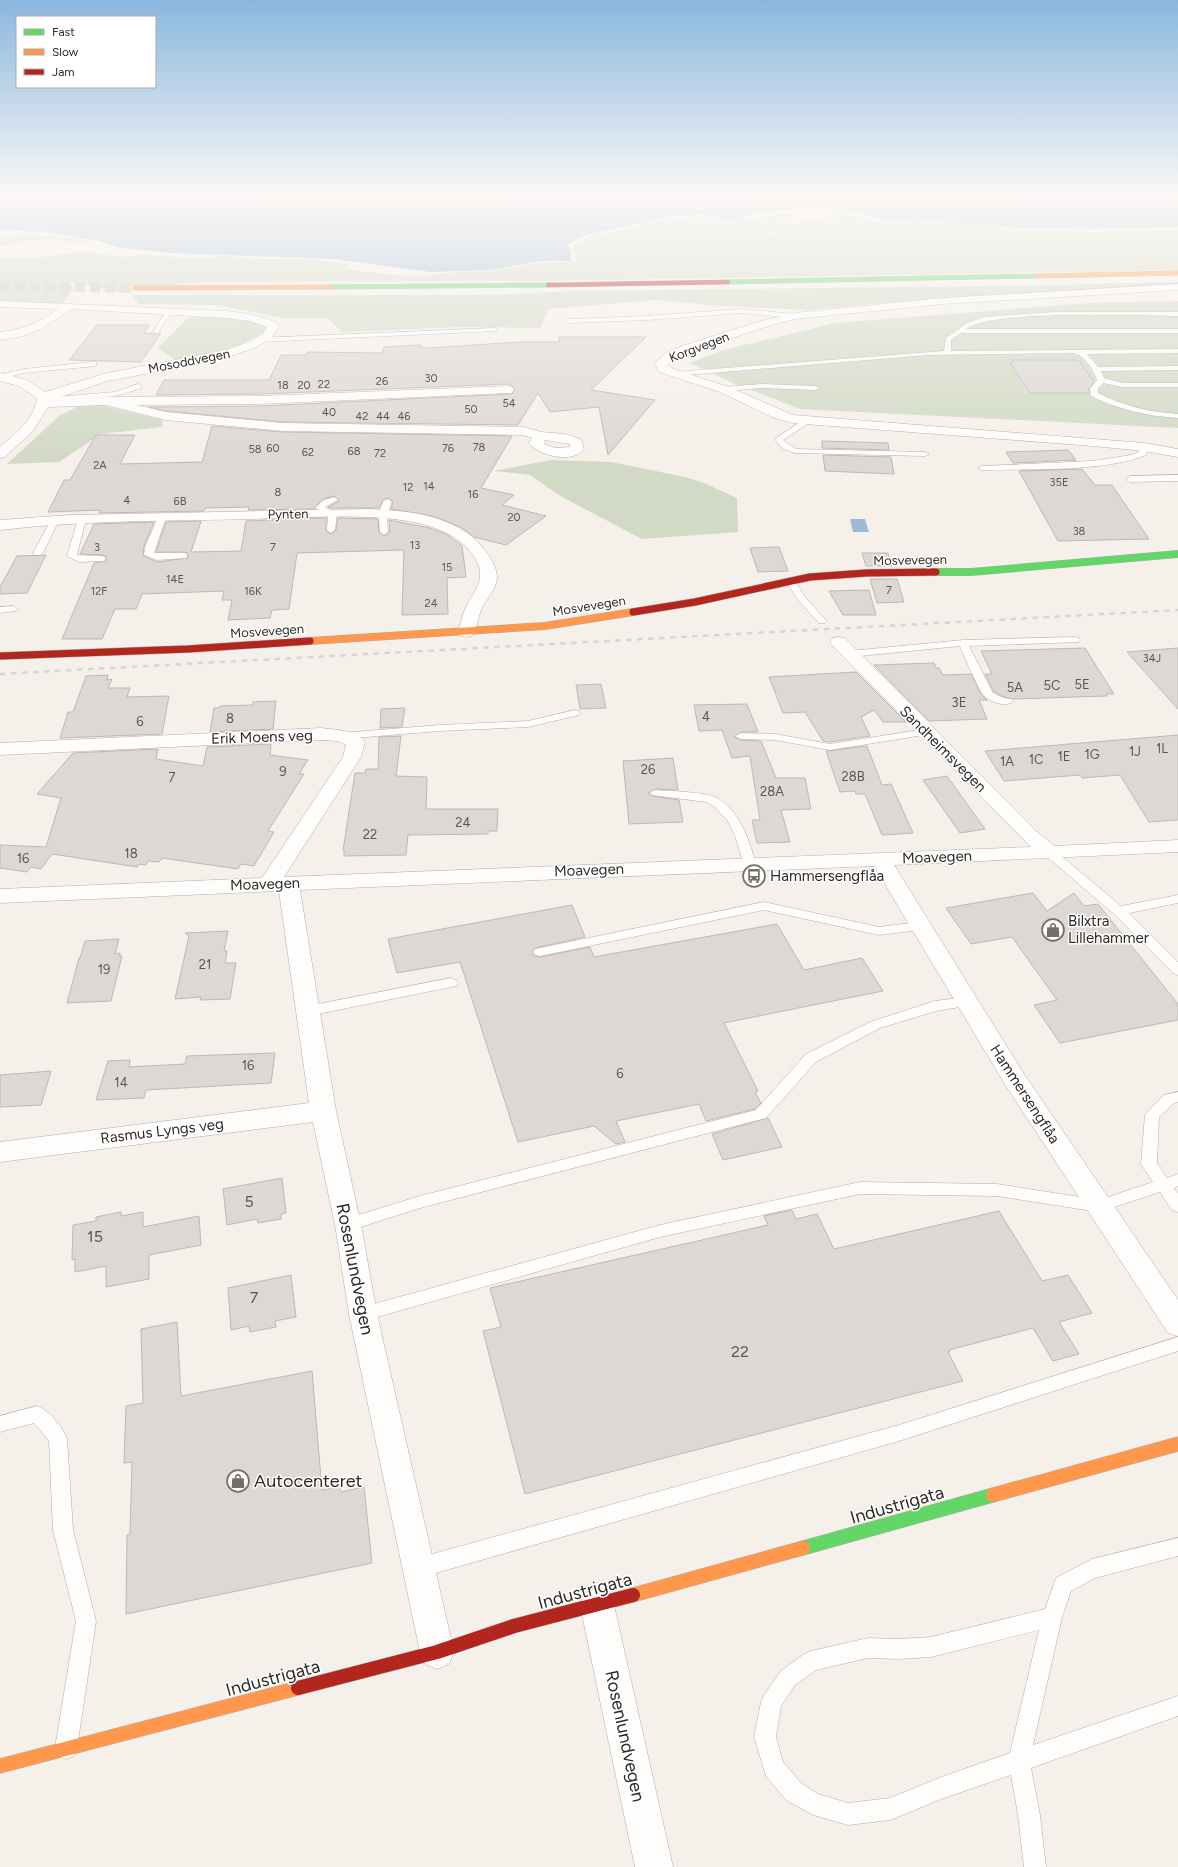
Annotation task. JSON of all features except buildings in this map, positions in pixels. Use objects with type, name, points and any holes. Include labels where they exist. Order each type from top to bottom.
[{"type":"main road","points":[[135,288],[746,281]]},
{"type":"main road","name":"Mosvevegen","points":[[0,656],[188,649],[545,626],[695,602],[810,577],[866,573],[971,572],[1178,554]]},
{"type":"main road","name":"Industrigata","points":[[0,1766],[436,1652],[514,1626],[597,1605],[1178,1444]]},
{"type":"street","name":"Korgvegen","points":[[1178,287],[943,301],[795,316],[765,323],[669,356],[662,364],[663,369],[724,389],[780,416],[808,421],[1144,446],[1178,453]]},
{"type":"street","name":"Mosoddvegen","points":[[0,304],[169,311],[252,318],[272,324],[273,330],[270,334],[238,351],[210,359],[109,376],[43,400]]},
{"type":"street","points":[[0,336],[17,334],[42,326],[69,306]]},
{"type":"street","points":[[0,377],[29,386],[43,400],[246,400],[508,390]]},
{"type":"street","points":[[0,454],[23,433],[39,413],[43,400]]},
{"type":"street","points":[[106,401],[166,416],[250,424],[333,429],[508,430],[524,431],[540,436]]},
{"type":"street","name":"Pynten","points":[[0,525],[55,520],[162,517],[334,507],[385,509],[404,517],[438,524],[460,535],[473,545],[486,563],[489,572],[489,579],[473,610],[466,632]]},
{"type":"street","name":"Sandheimsvegen","points":[[844,648],[1029,835],[1050,853]]},
{"type":"street","name":"Erik Moens veg","points":[[0,749],[321,734],[342,736]]},
{"type":"street","points":[[278,884],[352,757],[356,742],[342,736]]},
{"type":"street","name":"Moavegen","points":[[0,896],[750,864],[1050,853],[1178,846]]},
{"type":"street","name":"Hammersengflåa","points":[[881,859],[888,876],[1015,1080],[1178,1324]]},
{"type":"street","name":"Rosenlundvegen","points":[[278,884],[308,1011],[323,1111],[348,1225],[363,1314],[436,1652]]},
{"type":"street","name":"Rasmus Lyngs veg","points":[[0,1152],[323,1111]]},
{"type":"street","name":"Rosenlundvegen","points":[[597,1605],[654,1867]]},
{"type":"lane","points":[[156,332],[169,311]]},
{"type":"lane","points":[[570,321],[648,318],[741,311],[795,316]]},
{"type":"lane","points":[[947,352],[948,339],[969,324],[984,319],[1054,314],[1178,314]]},
{"type":"lane","points":[[259,340],[495,330]]},
{"type":"lane","points":[[959,331],[1178,331]]},
{"type":"lane","points":[[675,374],[947,352],[1178,351]]},
{"type":"lane","points":[[1080,352],[1097,369],[1101,380]]},
{"type":"lane","points":[[0,377],[24,371],[93,364]]},
{"type":"lane","points":[[1097,369],[1178,368]]},
{"type":"lane","points":[[1101,380],[1123,385],[1178,385]]},
{"type":"lane","points":[[1101,380],[1094,389],[1094,394],[1102,399],[1131,409],[1160,415],[1178,416]]},
{"type":"lane","points":[[43,400],[116,394],[126,392],[138,386]]},
{"type":"lane","points":[[724,389],[762,386],[815,388]]},
{"type":"lane","points":[[808,421],[783,436],[779,440],[781,444],[795,451],[925,454]]},
{"type":"lane","points":[[982,468],[1109,462],[1132,459],[1143,453],[1144,446]]},
{"type":"lane","points":[[1130,479],[1178,478]]},
{"type":"lane","points":[[331,530],[334,507]]},
{"type":"lane","points":[[384,532],[385,509]]},
{"type":"lane","points":[[162,517],[150,547],[149,555],[157,557],[184,556]]},
{"type":"lane","points":[[82,519],[72,556],[79,559],[102,559]]},
{"type":"lane","points":[[38,553],[55,520]]},
{"type":"lane","points":[[791,581],[801,598],[822,621]]},
{"type":"lane","points":[[0,610],[13,609]]},
{"type":"lane","points":[[844,648],[1075,640]]},
{"type":"lane","points":[[963,644],[990,695],[995,699],[1008,701]]},
{"type":"lane","points":[[342,736],[440,728],[528,724],[575,714]]},
{"type":"lane","points":[[741,736],[775,737],[830,747],[926,732]]},
{"type":"lane","points":[[656,794],[710,799],[718,803],[728,811],[737,824],[750,864]]},
{"type":"lane","points":[[1050,853],[1119,910],[1178,970]]},
{"type":"lane","points":[[1119,910],[1178,899]]},
{"type":"lane","points":[[540,952],[764,906],[879,931],[920,926]]},
{"type":"lane","points":[[308,1011],[451,983]]},
{"type":"lane","points":[[348,1225],[420,1202],[761,1114],[811,1058],[875,1025],[935,1006],[967,1002]]},
{"type":"lane","points":[[1178,1097],[1169,1099],[1152,1115],[1149,1164],[1178,1206]]},
{"type":"lane","points":[[363,1314],[660,1231],[868,1186],[997,1190],[1099,1206],[1178,1180]]},
{"type":"lane","points":[[418,1568],[899,1432],[1178,1344]]},
{"type":"lane","points":[[0,1424],[37,1414],[58,1438],[63,1530],[86,1621],[66,1749]]},
{"type":"lane","points":[[1035,1867],[1029,1815],[1019,1762],[1052,1617],[1063,1585],[1092,1569],[1178,1547]]},
{"type":"lane","points":[[1052,1617],[931,1647],[899,1649],[868,1648],[810,1661],[788,1678],[771,1702],[765,1737],[774,1768],[794,1792],[813,1804],[848,1814],[890,1809],[944,1787],[1178,1706]]},
{"type":"green space","points":[[0,281],[500,281],[200,282],[120,292],[83,284],[65,282],[75,288],[61,304],[0,303]]},
{"type":"green space","points":[[1178,282],[1155,286],[920,300],[809,310],[722,306],[655,300],[548,309],[541,328],[463,327],[341,332],[328,318],[283,318],[218,305],[139,304],[132,295],[496,295],[572,291],[1058,285]]},
{"type":"green space","points":[[1178,301],[1178,428],[800,409],[733,383],[690,363],[724,350],[835,323],[1090,303]]},
{"type":"green space","points":[[189,317],[220,317],[240,319],[259,324],[268,329],[258,336],[236,346],[178,362],[158,348]]},
{"type":"green space","points":[[101,405],[163,420],[162,427],[101,434],[59,462],[7,464],[59,416],[77,407]]},
{"type":"green space","points":[[551,460],[611,462],[685,477],[704,483],[737,498],[738,532],[642,539],[562,497],[530,475],[494,471]]},
{"type":"water","points":[[850,519],[865,519],[869,532],[853,532]]},
{"type":"tunnel","points":[[0,286],[135,288]]},
{"type":"railway","points":[[0,674],[1178,610]]},
{"type":"traffic: fast","points":[[728,282],[773,281]]},
{"type":"traffic: fast","points":[[331,287],[548,285]]},
{"type":"traffic: fast","points":[[936,572],[971,572],[1178,554]]},
{"type":"traffic: fast","points":[[803,1548],[993,1495]]},
{"type":"traffic: slow","points":[[135,288],[331,287]]},
{"type":"traffic: slow","points":[[310,641],[545,626],[633,612]]},
{"type":"traffic: slow","points":[[993,1495],[1178,1444]]},
{"type":"traffic: slow","points":[[633,1595],[803,1548]]},
{"type":"traffic: slow","points":[[0,1766],[298,1688]]},
{"type":"traffic: jam","points":[[548,285],[728,282]]},
{"type":"traffic: jam","points":[[633,612],[695,602],[810,577],[866,573],[936,572]]},
{"type":"traffic: jam","points":[[0,656],[188,649],[310,641]]},
{"type":"traffic: jam","points":[[298,1688],[437,1652],[514,1626],[633,1595]]},
{"type":"place","name":"Hammersengflåa","points":[[754,876]]},
{"type":"place","name":"Bilxtra Lillehammer","points":[[1053,930]]},
{"type":"place","name":"Autocenteret","points":[[238,1481]]}]
